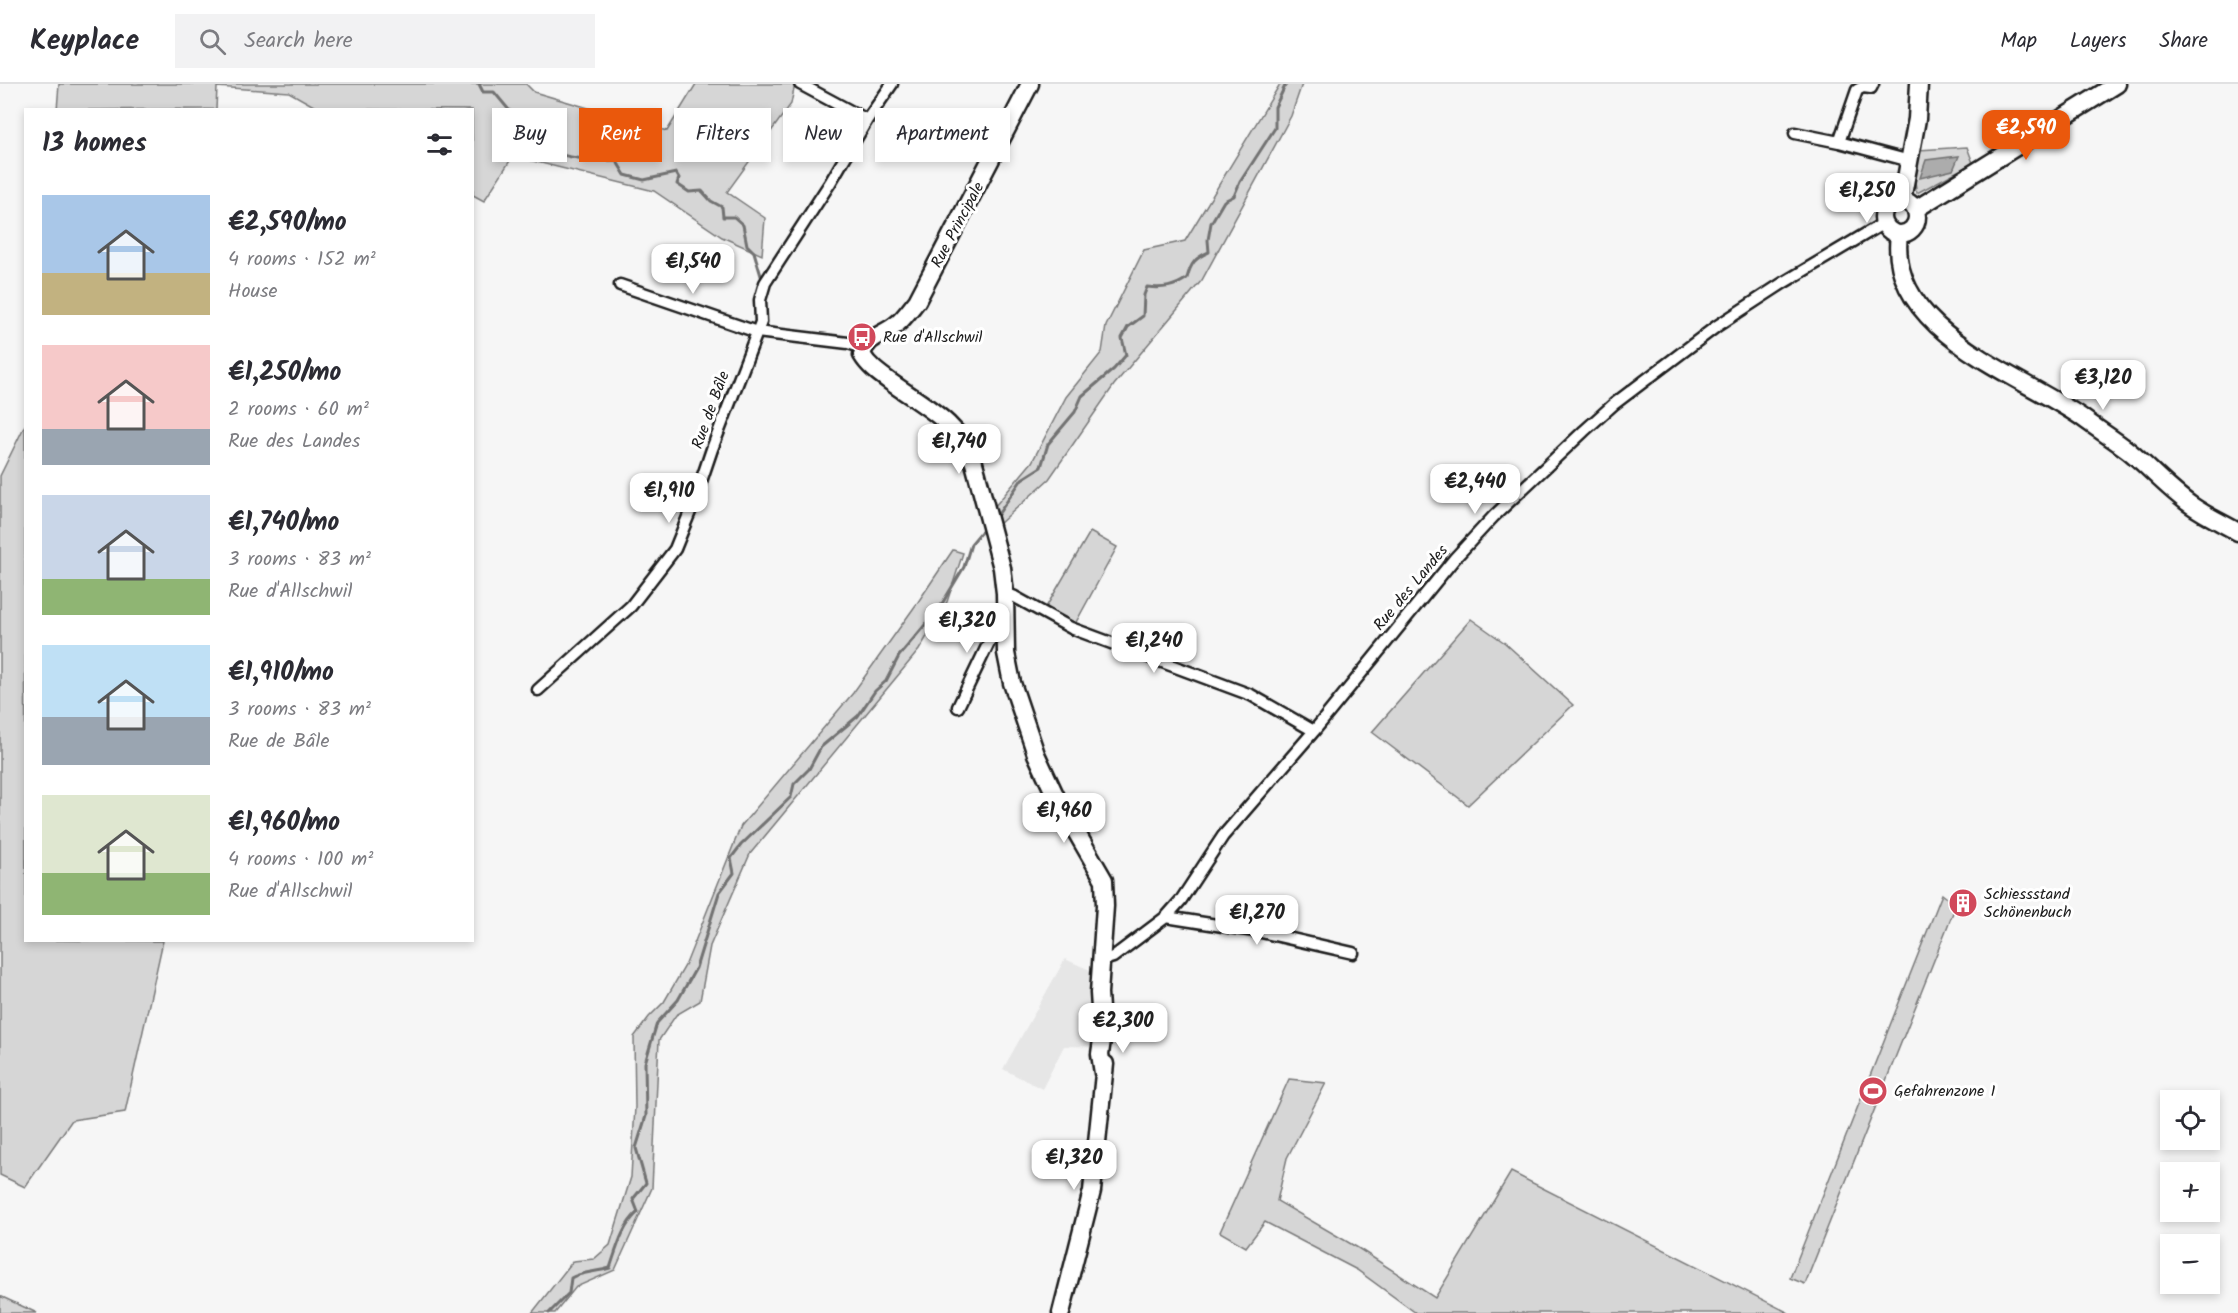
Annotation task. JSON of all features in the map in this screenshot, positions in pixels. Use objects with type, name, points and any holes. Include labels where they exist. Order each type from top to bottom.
[{"type":"street","points":[[800,84],[867,120]]},
{"type":"street","name":"Rue de Bâle","points":[[538,690],[631,606],[675,549],[761,322],[760,300],[765,283],[892,84]]},
{"type":"street","name":"Rue Principale","points":[[863,348],[870,340],[896,325],[917,301],[1030,84]]},
{"type":"street","points":[[1839,142],[1857,90],[1863,87],[1871,88],[1873,84]]},
{"type":"street","points":[[1919,84],[1918,111],[1910,161],[1909,204],[1918,219],[1909,232],[1899,235],[1890,231],[1884,223],[1886,207],[1891,203],[1909,204],[2117,84]]},
{"type":"street","points":[[1795,132],[1910,161]]},
{"type":"street","name":"Rue des Landes","points":[[1100,961],[1113,957],[1166,917],[1181,900],[1223,836],[1314,731],[1455,558],[1494,516],[1614,404],[1717,326],[1783,283],[1884,223]]},
{"type":"street","points":[[1899,235],[1897,249],[1901,269],[1909,288],[1940,328],[1968,351],[2072,411],[2128,451],[2190,505],[2238,532]]},
{"type":"street","points":[[620,285],[757,332],[848,343],[863,348],[862,355],[867,364],[944,419],[969,447],[1002,568],[1005,593],[1006,653],[1012,683],[1036,754],[1056,797],[1104,880],[1105,906],[1100,961],[1100,1054],[1103,1073],[1092,1191],[1061,1313]]},
{"type":"street","points":[[1005,593],[1071,628],[1251,695],[1314,731]]},
{"type":"street","points":[[958,708],[991,638],[1005,617]]},
{"type":"street","points":[[1166,917],[1261,932],[1353,953]]},
{"type":"shaded area","points":[[59,84],[526,84],[534,92],[589,108],[579,108],[579,162],[662,162],[662,130],[667,131],[674,120],[674,162],[749,162],[727,192],[765,218],[762,255],[722,237],[654,191],[537,162],[567,162],[567,108],[492,108],[492,162],[509,162],[484,201],[474,196],[474,108],[317,108],[289,92],[217,87],[216,108],[57,108]]},
{"type":"shaded area","points":[[696,84],[795,84],[791,104],[788,108],[783,108],[783,115],[771,132],[771,108],[681,108]]},
{"type":"shaded area","points":[[1280,84],[1302,84],[1291,116],[1202,280],[1114,385],[1049,479],[999,524],[995,506],[1032,462],[1066,397],[1102,352],[1106,326],[1144,250],[1185,241]]},
{"type":"shaded area","points":[[1967,147],[1973,163],[1917,193],[1912,167],[1918,150]]},
{"type":"shaded area","points":[[1959,156],[1953,170],[1920,178],[1926,160]]},
{"type":"shaded area","points":[[24,427],[24,942],[163,942],[125,1112],[72,1120],[25,1187],[0,1175],[0,476]]},
{"type":"shaded area","points":[[1090,532],[1117,547],[1075,624],[1045,609]]},
{"type":"shaded area","points":[[953,550],[963,553],[947,602],[919,650],[750,854],[710,946],[700,1001],[676,1015],[659,1040],[652,1188],[615,1270],[576,1287],[555,1313],[532,1313],[573,1261],[594,1259],[610,1245],[631,1177],[635,1107],[634,1037],[664,1002],[686,964],[741,826],[853,693]]},
{"type":"shaded area","points":[[1471,619],[1505,643],[1573,705],[1468,805],[1372,732]]},
{"type":"shaded area","name":"Gefahrenzone 1","points":[[1942,894],[1956,905],[1805,1284],[1790,1278]]},
{"type":"shaded area","points":[[1065,959],[1108,978],[1106,1047],[1064,1046],[1042,1089],[1003,1069]]},
{"type":"shaded area","points":[[1289,1079],[1326,1083],[1287,1158],[1277,1201],[1358,1248],[1435,1298],[1511,1172],[1789,1313],[1416,1313],[1357,1270],[1265,1222],[1246,1247],[1220,1232]]},
{"type":"shaded area","points":[[0,1296],[37,1313],[0,1313]]},
{"type":"waterway","points":[[479,84],[483,92],[494,92],[519,122],[530,125],[528,133],[541,148],[578,158],[616,160],[625,175],[644,180],[676,173],[679,178],[677,184],[689,192],[702,191],[711,201],[722,207],[723,217],[734,217],[743,225],[747,245],[754,252],[762,279]]},
{"type":"waterway","points":[[997,516],[1022,479],[1041,467],[1048,444],[1075,412],[1082,396],[1114,369],[1126,355],[1122,338],[1128,327],[1143,316],[1144,295],[1147,287],[1168,287],[1182,281],[1187,278],[1194,262],[1209,252],[1208,240],[1211,223],[1224,201],[1234,196],[1240,182],[1275,128],[1275,107],[1286,84]]},
{"type":"waterway","points":[[549,1313],[569,1293],[571,1278],[579,1274],[610,1268],[624,1231],[638,1212],[633,1199],[646,1183],[636,1148],[646,1116],[645,1063],[657,1023],[678,1000],[696,968],[719,893],[734,873],[731,858],[741,845],[791,797],[794,784],[809,769],[821,747],[858,716],[875,691],[886,681],[899,656],[940,607],[964,567],[971,544],[981,532]]},
{"type":"place","name":"Rue d'Allschwil","points":[[862,337]]},
{"type":"place","name":"Schiessstand Schönenbuch","points":[[1963,903]]},
{"type":"place","name":"Gefahrenzone 1","points":[[1873,1091]]}]
